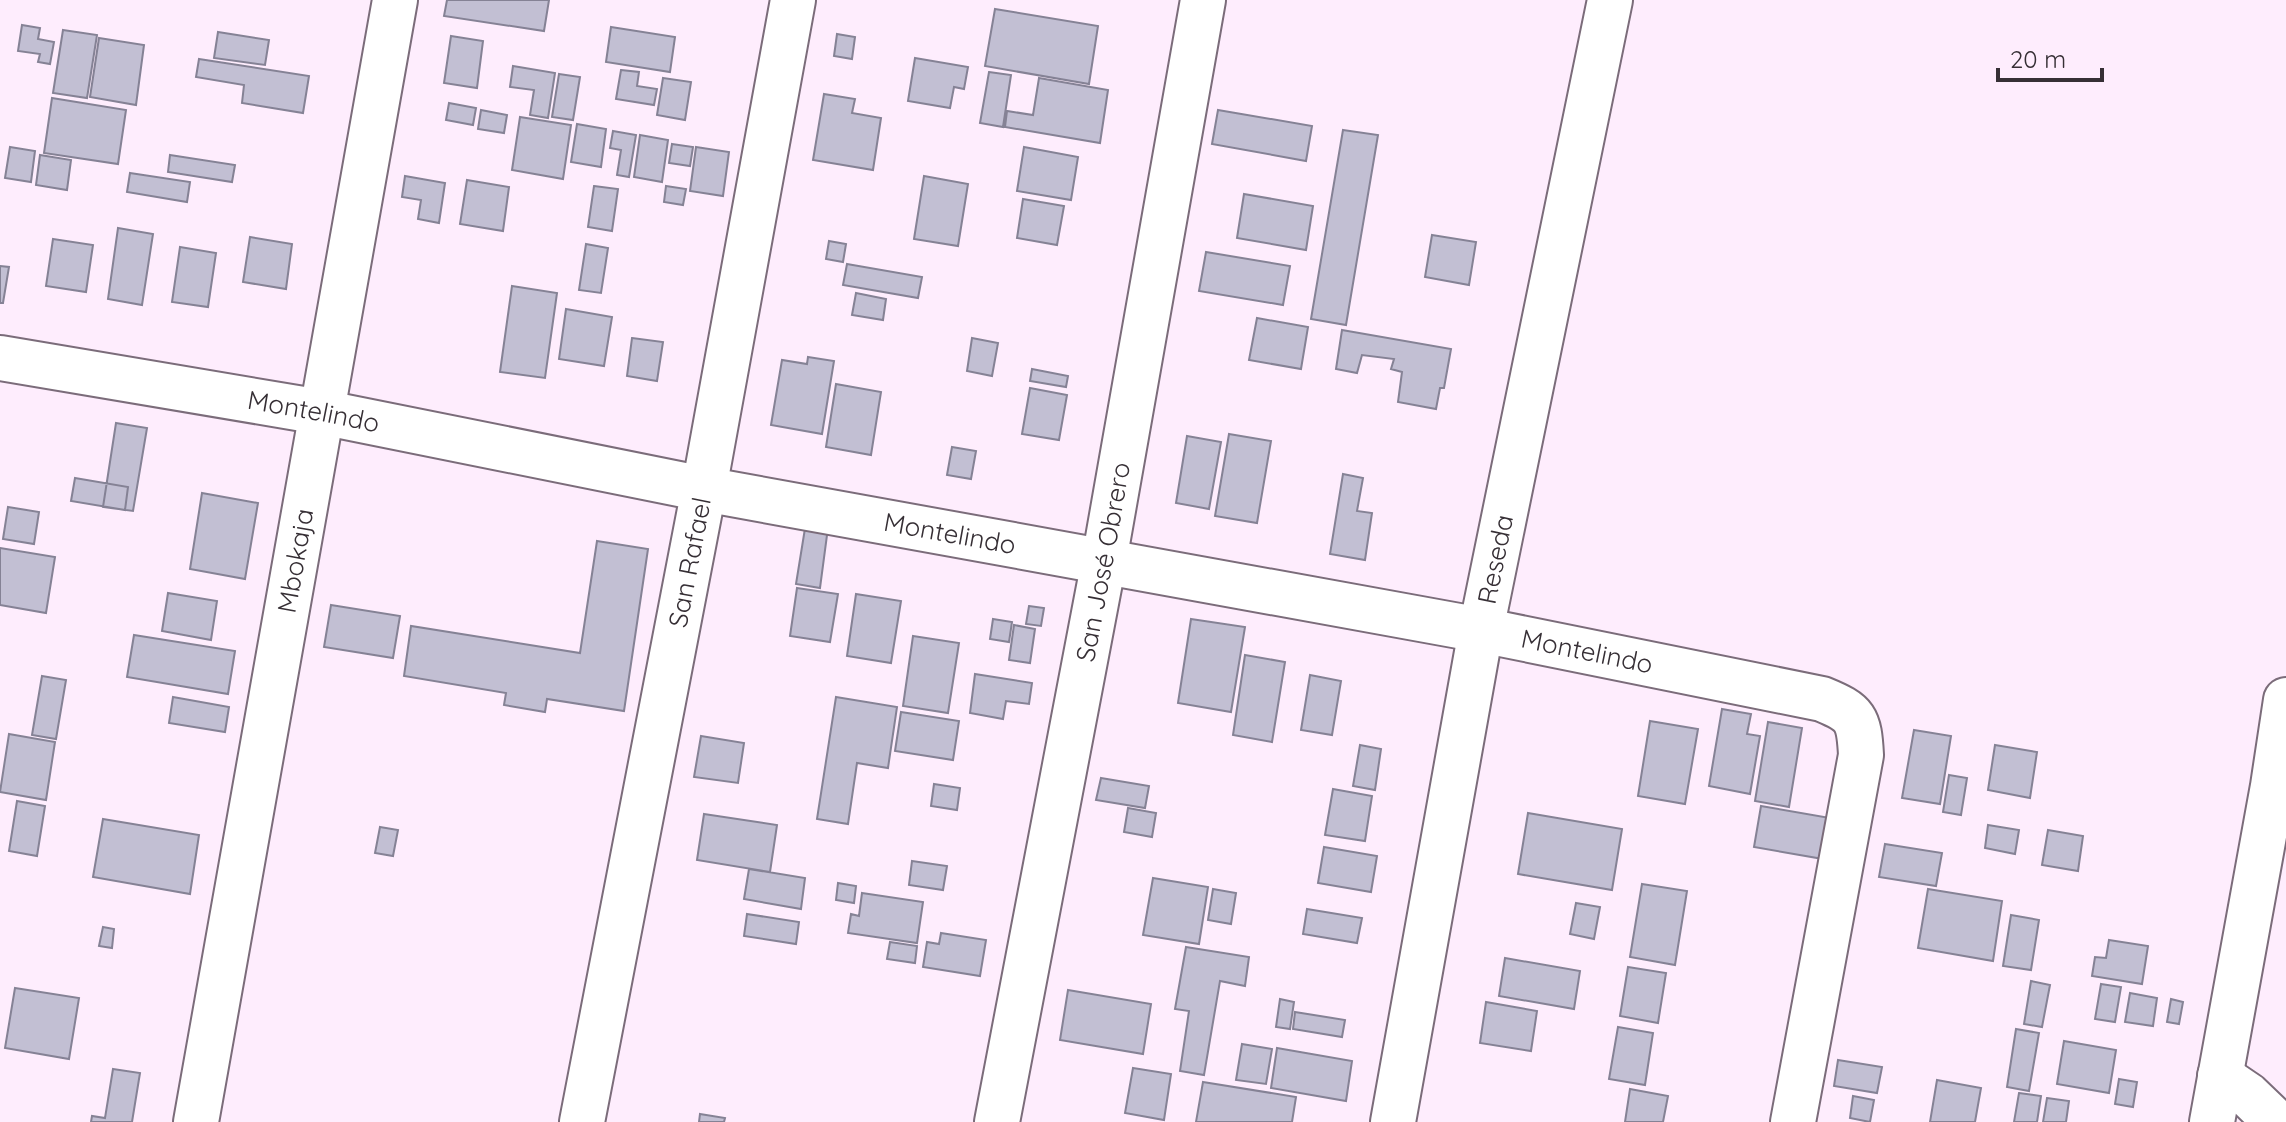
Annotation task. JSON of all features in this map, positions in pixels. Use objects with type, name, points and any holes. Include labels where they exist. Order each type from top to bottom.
[{"type":"street","name":"Mbokaja","points":[[196,1122],[395,0]]},
{"type":"street","name":"San Rafael","points":[[582,1122],[704,489],[793,0]]},
{"type":"street","name":"San José Obrero","points":[[997,1122],[1104,561],[1203,0]]},
{"type":"street","name":"Reseda","points":[[1393,1122],[1481,630],[1610,0]]},
{"type":"street","name":"Montelindo","points":[[0,358],[321,412],[704,489],[1481,630],[1822,699],[1847,709],[1860,729],[1861,755],[1793,1122]]},
{"type":"street","points":[[2212,1122],[2286,700]]},
{"type":"street","points":[[2220,1076],[2248,1095],[2276,1122]]},
{"type":"building","points":[[447,0],[549,0],[544,31],[444,16]]},
{"type":"building","points":[[995,9],[1098,26],[1089,84],[985,66]]},
{"type":"building","points":[[22,25],[40,28],[38,39],[54,42],[50,64],[38,62],[40,54],[18,51]]},
{"type":"building","points":[[611,27],[675,37],[670,72],[606,62]]},
{"type":"building","points":[[63,30],[97,35],[87,98],[53,93]]},
{"type":"building","points":[[218,32],[269,40],[265,65],[214,58]]},
{"type":"building","points":[[837,34],[855,37],[852,59],[834,56]]},
{"type":"building","points":[[451,36],[483,41],[477,88],[444,83]]},
{"type":"building","points":[[99,38],[144,45],[136,105],[90,97]]},
{"type":"building","points":[[915,58],[968,67],[964,89],[954,87],[950,108],[908,101]]},
{"type":"building","points":[[199,59],[309,76],[303,113],[242,103],[244,85],[196,77]]},
{"type":"building","points":[[513,66],[555,73],[548,118],[530,115],[534,90],[510,87]]},
{"type":"building","points":[[621,70],[639,72],[637,86],[657,89],[654,105],[616,99]]},
{"type":"building","points":[[989,72],[1011,75],[1003,127],[980,123]]},
{"type":"building","points":[[559,74],[580,77],[573,120],[552,117]]},
{"type":"building","points":[[663,78],[691,82],[685,120],[657,115]]},
{"type":"building","points":[[1039,78],[1108,90],[1100,143],[1005,127],[1007,111],[1033,115]]},
{"type":"building","points":[[824,94],[855,99],[852,113],[881,118],[873,170],[813,160]]},
{"type":"building","points":[[52,98],[126,110],[118,164],[44,153]]},
{"type":"building","points":[[449,103],[476,108],[473,125],[446,120]]},
{"type":"building","points":[[481,110],[507,115],[504,133],[478,129]]},
{"type":"building","points":[[1218,110],[1312,126],[1306,161],[1212,144]]},
{"type":"building","points":[[520,117],[571,125],[563,179],[512,170]]},
{"type":"building","points":[[577,124],[606,129],[601,167],[571,162]]},
{"type":"building","points":[[1343,130],[1378,135],[1346,325],[1311,319]]},
{"type":"building","points":[[613,131],[636,135],[629,177],[617,175],[621,150],[610,148]]},
{"type":"building","points":[[640,135],[668,140],[662,182],[634,177]]},
{"type":"building","points":[[672,144],[693,147],[690,166],[669,163]]},
{"type":"building","points":[[10,147],[35,151],[31,182],[5,178]]},
{"type":"building","points":[[696,147],[729,152],[723,196],[690,191]]},
{"type":"building","points":[[1024,147],[1078,157],[1071,200],[1017,191]]},
{"type":"building","points":[[40,155],[71,160],[67,190],[36,185]]},
{"type":"building","points":[[170,155],[235,165],[232,182],[168,172]]},
{"type":"building","points":[[130,173],[190,182],[187,202],[127,192]]},
{"type":"building","points":[[405,176],[445,183],[439,223],[418,219],[421,200],[402,197]]},
{"type":"building","points":[[924,176],[968,184],[958,246],[914,239]]},
{"type":"building","points":[[467,180],[509,187],[503,231],[460,224]]},
{"type":"building","points":[[594,186],[618,189],[612,231],[588,227]]},
{"type":"building","points":[[666,186],[686,189],[683,205],[664,202]]},
{"type":"building","points":[[1244,194],[1313,206],[1306,250],[1237,238]]},
{"type":"building","points":[[1023,199],[1064,206],[1057,245],[1017,238]]},
{"type":"building","points":[[118,228],[153,234],[142,305],[108,299]]},
{"type":"building","points":[[1432,235],[1476,242],[1469,285],[1425,277]]},
{"type":"building","points":[[250,237],[292,244],[286,289],[243,282]]},
{"type":"building","points":[[53,239],[93,245],[86,292],[46,286]]},
{"type":"building","points":[[829,241],[846,244],[843,262],[826,259]]},
{"type":"building","points":[[586,244],[608,248],[601,293],[579,290]]},
{"type":"building","points":[[180,247],[216,253],[208,307],[172,302]]},
{"type":"building","points":[[1206,252],[1290,266],[1283,305],[1199,291]]},
{"type":"building","points":[[847,264],[922,277],[918,298],[843,285]]},
{"type":"building","points":[[0,266],[9,267],[3,303],[0,303]]},
{"type":"building","points":[[512,286],[557,293],[545,378],[500,372]]},
{"type":"building","points":[[856,293],[886,299],[883,320],[852,315]]},
{"type":"building","points":[[566,309],[612,317],[604,366],[559,359]]},
{"type":"building","points":[[1257,318],[1308,327],[1301,369],[1249,360]]},
{"type":"building","points":[[1342,330],[1451,349],[1444,388],[1440,388],[1436,409],[1398,402],[1402,372],[1391,369],[1394,359],[1362,355],[1357,373],[1336,369]]},
{"type":"building","points":[[632,338],[663,342],[657,381],[627,376]]},
{"type":"building","points":[[972,338],[998,343],[992,376],[967,371]]},
{"type":"building","points":[[808,357],[834,361],[822,434],[771,425],[782,360],[807,364]]},
{"type":"building","points":[[1032,369],[1068,376],[1066,387],[1030,381]]},
{"type":"building","points":[[836,384],[881,392],[871,455],[826,447]]},
{"type":"building","points":[[1030,388],[1067,395],[1059,440],[1022,434]]},
{"type":"building","points":[[116,423],[147,428],[133,511],[103,507]]},
{"type":"building","points":[[1229,434],[1271,441],[1257,523],[1215,516]]},
{"type":"building","points":[[1187,436],[1221,442],[1209,509],[1176,503]]},
{"type":"building","points":[[952,447],[976,451],[971,479],[947,475]]},
{"type":"building","points":[[1343,474],[1363,478],[1357,511],[1372,513],[1365,560],[1330,554]]},
{"type":"building","points":[[75,478],[128,487],[125,510],[71,501]]},
{"type":"building","points":[[202,493],[258,503],[245,579],[190,569]]},
{"type":"building","points":[[8,507],[39,512],[34,544],[3,539]]},
{"type":"building","points":[[807,516],[829,520],[820,588],[796,584]]},
{"type":"building","points":[[597,541],[648,549],[624,711],[547,699],[545,712],[504,705],[506,693],[404,676],[411,626],[580,653]]},
{"type":"building","points":[[0,548],[55,557],[46,613],[0,605]]},
{"type":"building","points":[[797,588],[838,594],[830,642],[790,636]]},
{"type":"building","points":[[168,593],[217,601],[211,640],[162,631]]},
{"type":"building","points":[[856,594],[901,601],[891,663],[847,656]]},
{"type":"building","points":[[331,605],[400,616],[393,658],[324,647]]},
{"type":"building","points":[[1029,606],[1044,608],[1041,626],[1026,624]]},
{"type":"building","points":[[993,619],[1012,622],[1009,642],[990,639]]},
{"type":"building","points":[[1191,619],[1245,627],[1231,712],[1178,703]]},
{"type":"building","points":[[1014,625],[1035,629],[1030,663],[1009,660]]},
{"type":"building","points":[[134,635],[235,651],[228,694],[127,677]]},
{"type":"building","points":[[913,636],[959,643],[948,713],[903,706]]},
{"type":"building","points":[[1245,655],[1285,662],[1272,742],[1233,735]]},
{"type":"building","points":[[975,674],[1032,683],[1029,704],[1006,701],[1003,719],[970,713]]},
{"type":"building","points":[[1310,675],[1341,681],[1332,735],[1301,730]]},
{"type":"building","points":[[42,676],[66,680],[56,739],[32,735]]},
{"type":"building","points":[[173,697],[229,707],[225,732],[169,723]]},
{"type":"building","points":[[836,697],[897,707],[888,768],[857,763],[848,824],[817,819]]},
{"type":"building","points":[[1722,709],[1751,714],[1747,734],[1760,736],[1750,794],[1709,786]]},
{"type":"building","points":[[901,712],[959,721],[953,760],[895,751]]},
{"type":"building","points":[[1650,721],[1698,729],[1685,804],[1638,796]]},
{"type":"building","points":[[1768,722],[1802,728],[1789,807],[1755,801]]},
{"type":"building","points":[[1914,730],[1951,736],[1940,804],[1902,798]]},
{"type":"building","points":[[9,734],[55,742],[46,800],[0,792]]},
{"type":"building","points":[[701,736],[744,743],[738,783],[694,777]]},
{"type":"building","points":[[1360,745],[1381,749],[1375,790],[1353,786]]},
{"type":"building","points":[[1995,745],[2037,752],[2030,798],[1988,790]]},
{"type":"building","points":[[1949,775],[1967,778],[1961,815],[1943,812]]},
{"type":"building","points":[[1101,778],[1149,786],[1145,808],[1096,800]]},
{"type":"building","points":[[934,784],[960,788],[957,810],[931,806]]},
{"type":"building","points":[[1333,789],[1372,796],[1365,841],[1325,835]]},
{"type":"building","points":[[17,801],[45,806],[37,856],[9,851]]},
{"type":"building","points":[[1761,806],[1830,818],[1823,859],[1754,847]]},
{"type":"building","points":[[1128,808],[1156,813],[1152,837],[1124,832]]},
{"type":"building","points":[[1528,813],[1622,829],[1612,890],[1518,874]]},
{"type":"building","points":[[704,814],[777,825],[770,872],[697,860]]},
{"type":"building","points":[[103,819],[199,835],[190,894],[93,877]]},
{"type":"building","points":[[1988,825],[2019,830],[2015,854],[1985,848]]},
{"type":"building","points":[[380,827],[398,830],[393,856],[375,853]]},
{"type":"building","points":[[2048,830],[2083,836],[2078,871],[2042,865]]},
{"type":"building","points":[[1885,844],[1942,853],[1936,886],[1879,877]]},
{"type":"building","points":[[1324,847],[1377,856],[1371,892],[1318,883]]},
{"type":"building","points":[[912,861],[947,866],[943,890],[909,885]]},
{"type":"building","points":[[749,869],[805,878],[801,909],[744,899]]},
{"type":"building","points":[[1153,878],[1208,887],[1199,944],[1143,935]]},
{"type":"building","points":[[838,883],[856,886],[854,903],[836,900]]},
{"type":"building","points":[[1642,884],[1687,891],[1675,965],[1630,957]]},
{"type":"building","points":[[1213,889],[1236,893],[1231,924],[1208,920]]},
{"type":"building","points":[[1928,889],[2002,901],[1993,961],[1918,948]]},
{"type":"building","points":[[862,893],[923,902],[917,943],[848,933],[851,914],[859,916]]},
{"type":"building","points":[[1576,903],[1600,907],[1594,939],[1570,934]]},
{"type":"building","points":[[1307,909],[1362,918],[1357,943],[1303,934]]},
{"type":"building","points":[[747,914],[799,922],[796,944],[744,936]]},
{"type":"building","points":[[2011,915],[2039,920],[2031,970],[2003,966]]},
{"type":"building","points":[[103,927],[114,929],[112,948],[99,946]]},
{"type":"building","points":[[941,933],[986,940],[980,976],[923,967],[927,942],[939,944]]},
{"type":"building","points":[[2109,940],[2148,946],[2142,984],[2092,976],[2095,957],[2106,958]]},
{"type":"building","points":[[890,942],[917,946],[915,963],[887,959]]},
{"type":"building","points":[[1186,947],[1249,957],[1245,986],[1220,981],[1204,1075],[1180,1071],[1189,1011],[1175,1009]]},
{"type":"building","points":[[1505,958],[1580,971],[1574,1009],[1499,996]]},
{"type":"building","points":[[1628,967],[1666,973],[1658,1023],[1620,1016]]},
{"type":"building","points":[[2031,981],[2050,985],[2042,1027],[2024,1024]]},
{"type":"building","points":[[2101,984],[2121,987],[2115,1022],[2095,1019]]},
{"type":"building","points":[[15,988],[79,998],[69,1059],[5,1048]]},
{"type":"building","points":[[1068,990],[1151,1004],[1143,1054],[1060,1040]]},
{"type":"building","points":[[2130,993],[2157,998],[2153,1026],[2125,1022]]},
{"type":"building","points":[[1280,999],[1294,1002],[1290,1029],[1276,1027]]},
{"type":"building","points":[[2171,999],[2183,1002],[2179,1024],[2167,1022]]},
{"type":"building","points":[[1486,1002],[1537,1011],[1531,1051],[1480,1043]]},
{"type":"building","points":[[1295,1012],[1345,1020],[1342,1037],[1293,1029]]},
{"type":"building","points":[[1618,1027],[1653,1033],[1645,1085],[1609,1079]]},
{"type":"building","points":[[2016,1029],[2039,1033],[2029,1091],[2007,1087]]},
{"type":"building","points":[[2064,1041],[2116,1050],[2109,1093],[2057,1084]]},
{"type":"building","points":[[1242,1044],[1272,1049],[1266,1084],[1236,1080]]},
{"type":"building","points":[[1277,1048],[1352,1061],[1346,1101],[1271,1088]]},
{"type":"building","points":[[1838,1060],[1882,1067],[1877,1093],[1834,1086]]},
{"type":"building","points":[[1133,1068],[1171,1074],[1164,1120],[1125,1113]]},
{"type":"building","points":[[113,1069],[140,1073],[132,1122],[91,1122],[92,1116],[105,1118]]},
{"type":"building","points":[[2119,1079],[2137,1082],[2133,1107],[2115,1104]]},
{"type":"building","points":[[1937,1080],[1981,1088],[1975,1122],[1930,1122]]},
{"type":"building","points":[[1203,1082],[1296,1097],[1292,1122],[1196,1122]]},
{"type":"building","points":[[1630,1089],[1668,1096],[1663,1122],[1625,1122]]},
{"type":"building","points":[[2019,1093],[2041,1096],[2037,1122],[2014,1122]]},
{"type":"building","points":[[1853,1096],[1874,1100],[1870,1122],[1850,1118]]},
{"type":"building","points":[[2047,1098],[2069,1101],[2066,1122],[2043,1122]]},
{"type":"building","points":[[700,1114],[725,1118],[724,1122],[699,1122]]}]
